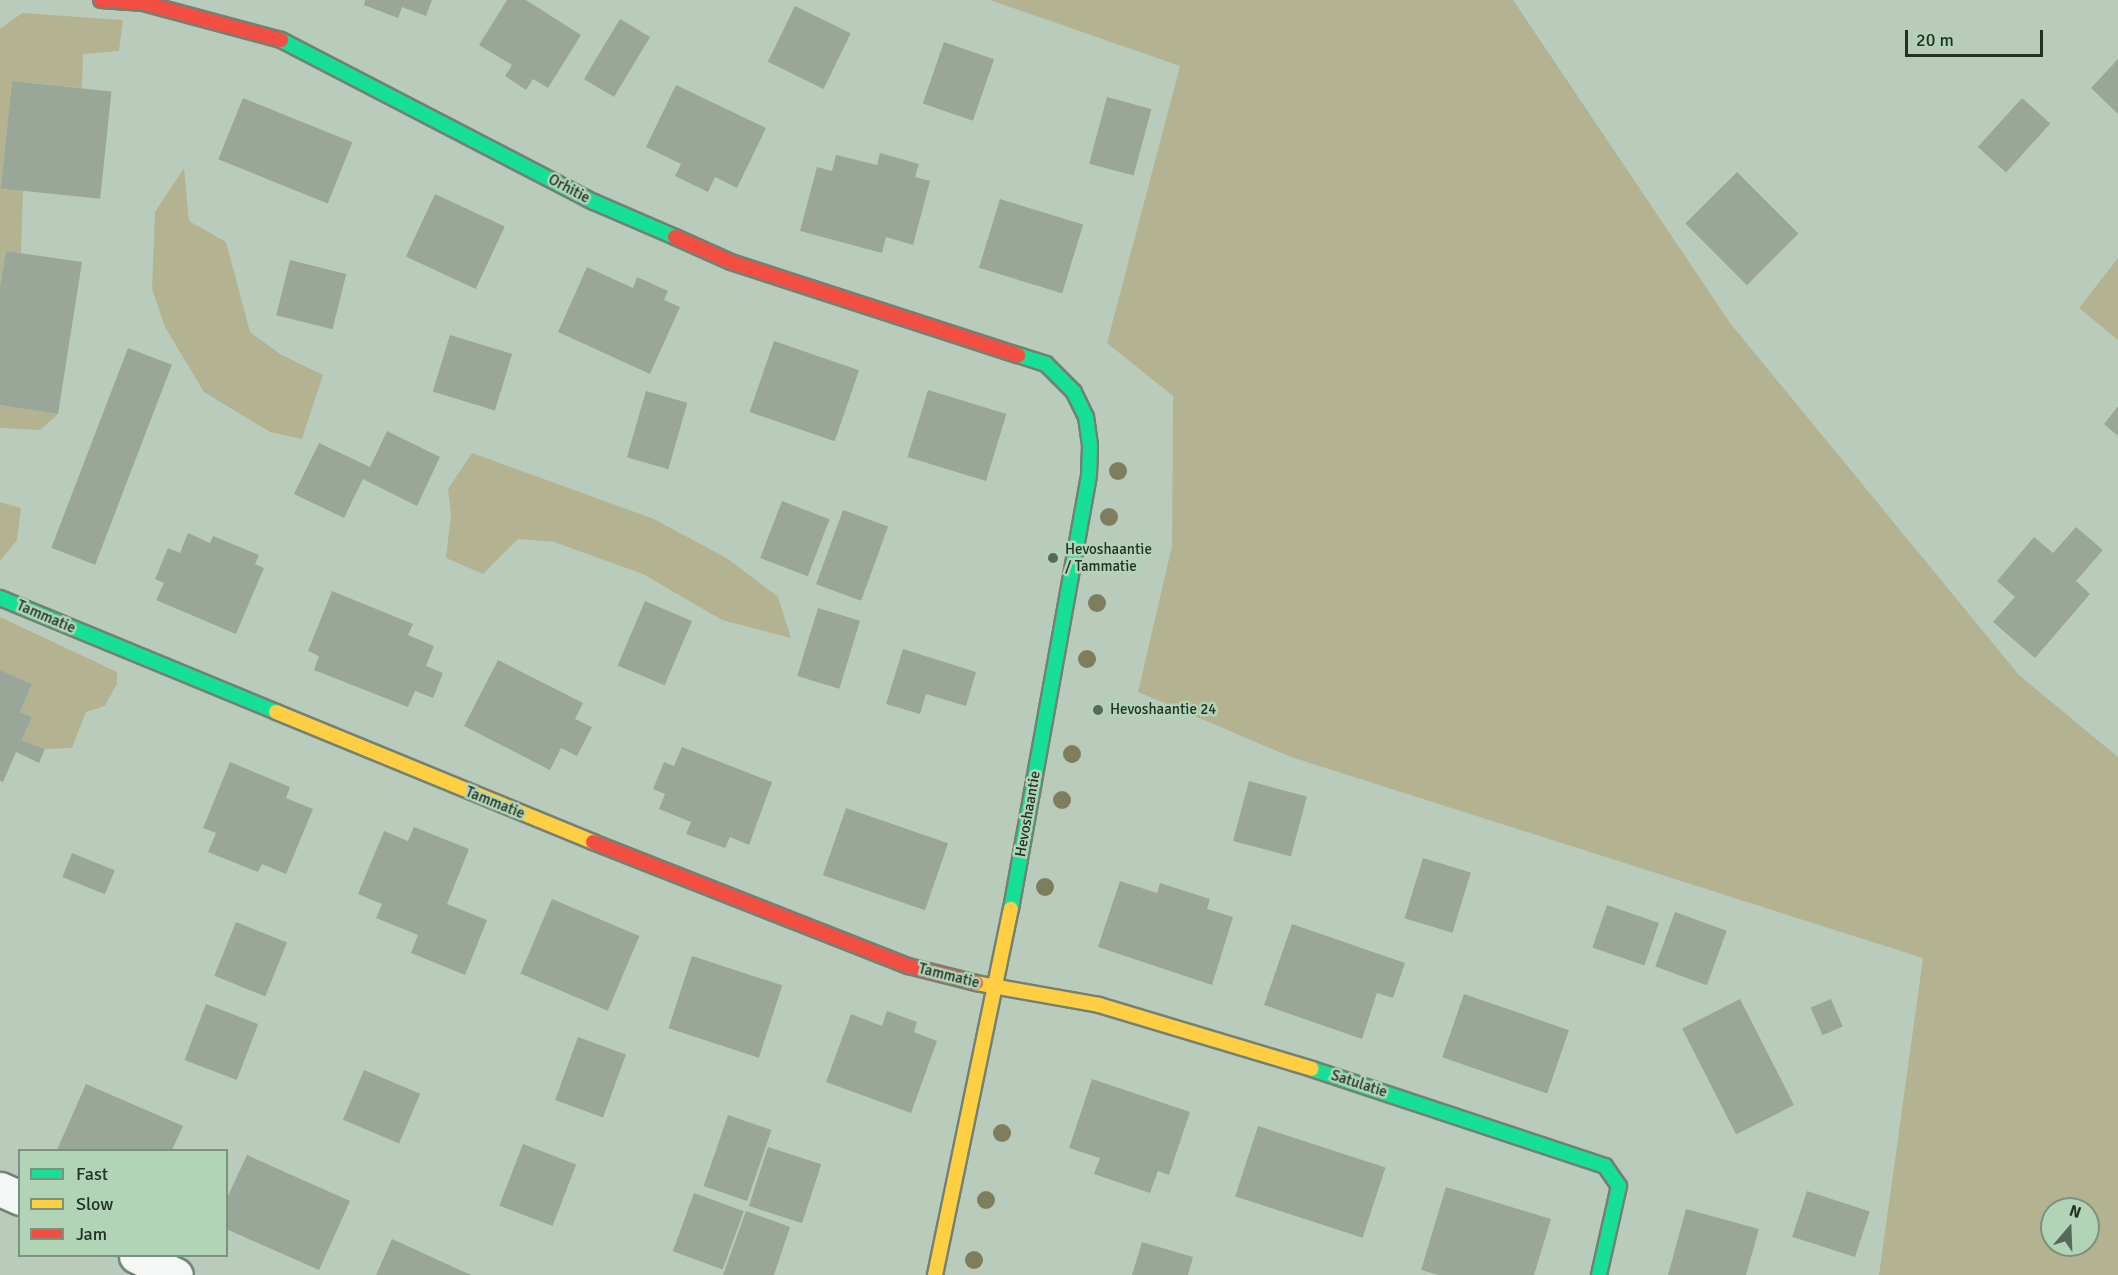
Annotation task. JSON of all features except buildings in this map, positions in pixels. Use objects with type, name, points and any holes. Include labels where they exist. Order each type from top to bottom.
[{"type":"street","name":"Orhitie","points":[[101,0],[143,3],[289,42],[594,202],[731,262],[1046,364]]},
{"type":"street","name":"Hevoshaantie","points":[[935,1275],[997,988],[1089,475],[1090,445],[1086,417],[1074,392],[1046,364]]},
{"type":"street","name":"Tammatie","points":[[0,598],[751,906],[908,966],[997,988]]},
{"type":"street","name":"Satulatie","points":[[997,988],[1099,1005],[1311,1069],[1605,1166],[1619,1186],[1599,1275]]},
{"type":"street","points":[[0,1188],[18,1197]]},
{"type":"street","points":[[138,1257],[176,1275]]},
{"type":"green space","points":[[990,0],[1513,0],[1730,323],[2019,675],[2118,757],[2118,1275],[1879,1275],[1923,958],[1291,757],[1138,692],[1172,546],[1173,396],[1107,343],[1180,66]]},
{"type":"green space","points":[[22,13],[123,20],[119,51],[83,54],[82,88],[12,81],[1,187],[23,190],[21,253],[6,251],[0,287],[0,29]]},
{"type":"green space","points":[[184,168],[189,221],[226,242],[250,332],[280,354],[323,375],[302,439],[270,432],[204,392],[165,327],[152,289],[155,212]]},
{"type":"green space","points":[[2118,258],[2118,340],[2079,308]]},
{"type":"green space","points":[[0,405],[58,414],[40,430],[0,428]]},
{"type":"green space","points":[[472,453],[654,519],[728,559],[778,597],[791,638],[722,620],[643,574],[554,542],[518,539],[483,574],[446,558],[451,514],[448,489]]},
{"type":"green space","points":[[0,502],[21,508],[17,540],[0,561]]},
{"type":"green space","points":[[0,617],[117,672],[117,684],[105,706],[86,712],[72,748],[45,749],[22,740],[32,717],[20,712],[32,684],[0,670]]},
{"type":"traffic: fast","points":[[281,40],[594,202],[675,237]]},
{"type":"traffic: fast","points":[[1011,909],[1089,475],[1090,445],[1086,417],[1074,392],[1046,364],[1018,355]]},
{"type":"traffic: fast","points":[[0,598],[276,712]]},
{"type":"traffic: fast","points":[[1312,1069],[1605,1166],[1619,1186],[1599,1275]]},
{"type":"traffic: slow","points":[[276,712],[593,842]]},
{"type":"traffic: slow","points":[[935,1275],[1011,909]]},
{"type":"traffic: slow","points":[[976,983],[1099,1005],[1312,1069]]},
{"type":"traffic: jam","points":[[101,0],[143,3],[281,40]]},
{"type":"traffic: jam","points":[[675,237],[731,262],[1018,355]]},
{"type":"traffic: jam","points":[[593,842],[908,966],[976,983]]},
{"type":"place","name":"Hevoshaantie / Tammatie","points":[[1053,558]]},
{"type":"place","name":"Hevoshaantie 24","points":[[1098,710]]}]
